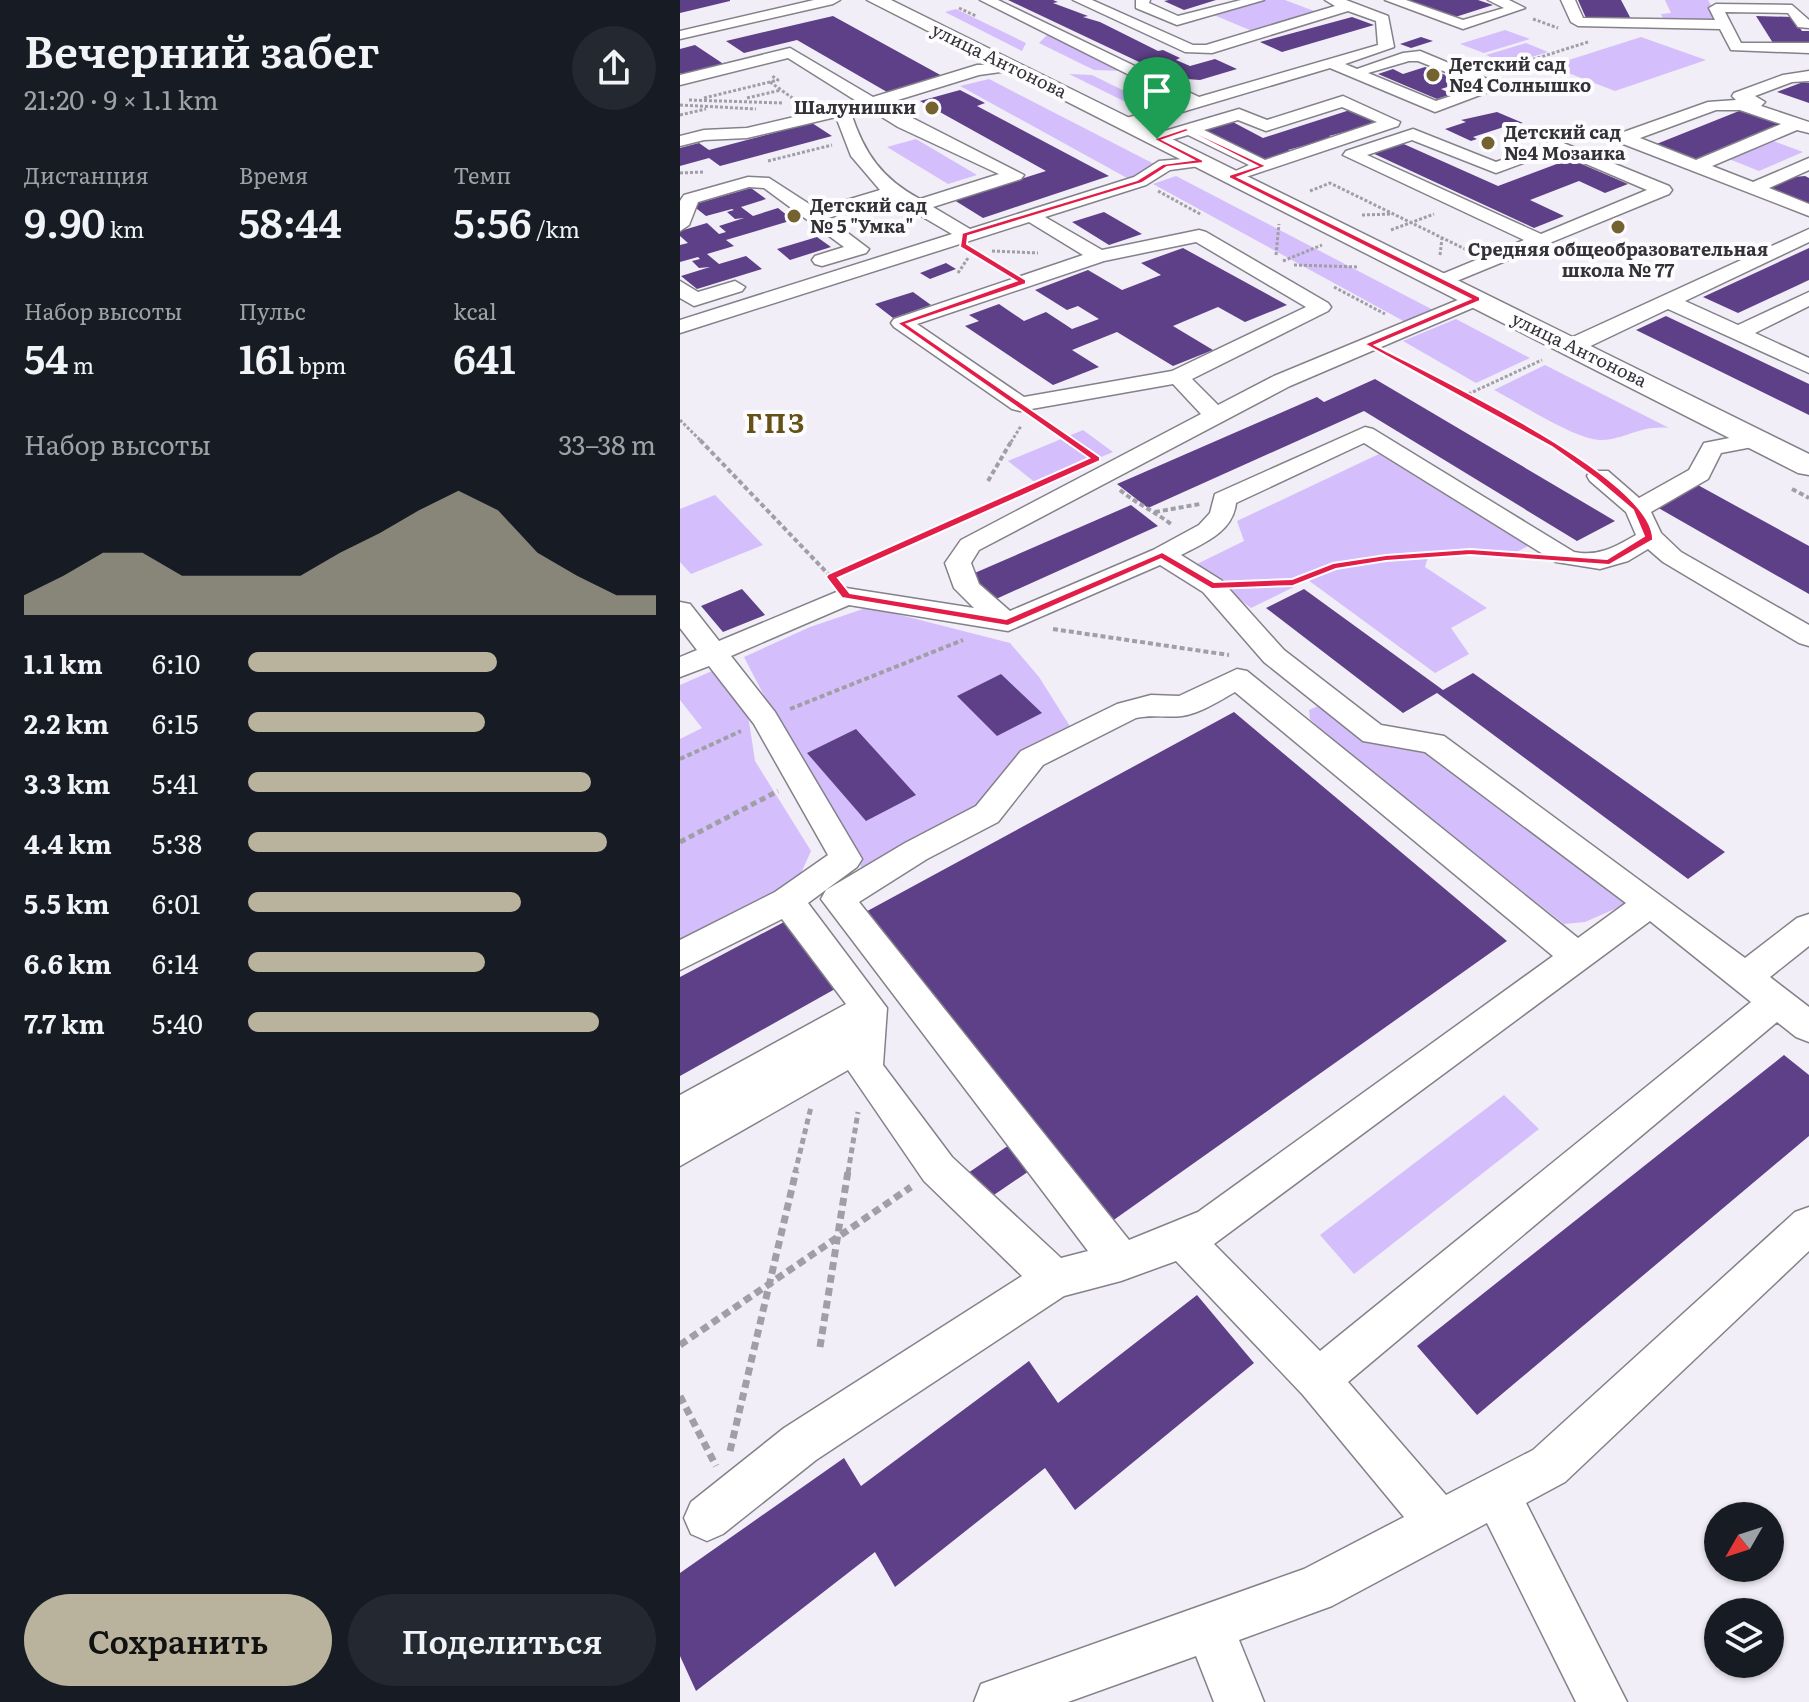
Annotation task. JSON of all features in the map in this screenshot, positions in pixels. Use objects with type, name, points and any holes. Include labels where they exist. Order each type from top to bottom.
[{"type":"main road","name":"улица Антонова","points":[[876,0],[1809,466]]},
{"type":"street","points":[[680,35],[833,0]]},
{"type":"street","points":[[987,0],[1198,103]]},
{"type":"street","points":[[1080,0],[1190,49],[1207,50],[1349,6]]},
{"type":"street","points":[[1143,0],[1141,5],[1177,21],[1257,0]]},
{"type":"street","points":[[1332,0],[1383,19],[1375,30]]},
{"type":"street","points":[[1392,0],[1463,25],[1518,8],[1495,0]]},
{"type":"street","points":[[1568,0],[1578,22],[1648,18],[1725,25]]},
{"type":"street","points":[[1809,24],[1803,24],[1788,5],[1716,8],[1736,47],[1809,48]]},
{"type":"street","points":[[1375,30],[1430,14]]},
{"type":"street","points":[[1192,17],[1266,58],[1299,72]]},
{"type":"street","points":[[1375,30],[1387,36],[1386,47]]},
{"type":"street","points":[[1125,124],[1386,47],[1408,56]]},
{"type":"street","points":[[694,48],[738,66]]},
{"type":"street","points":[[680,80],[790,53],[904,123],[1015,175],[918,206]]},
{"type":"street","points":[[1330,63],[1353,73],[1435,107],[1496,86],[1420,56],[1408,56],[1353,73]]},
{"type":"street","points":[[1805,124],[1740,96],[1803,76],[1788,60],[1809,61]]},
{"type":"street","points":[[680,141],[704,135],[747,133],[872,103],[977,70],[1010,67]]},
{"type":"street","points":[[1157,139],[1239,114],[1266,126],[1343,101],[1392,122],[1231,177]]},
{"type":"street","points":[[1805,124],[1742,105],[1714,105],[1624,138],[1809,210]]},
{"type":"street","points":[[842,110],[851,140],[864,165],[891,193],[918,206],[968,242]]},
{"type":"street","points":[[1697,166],[1805,124]]},
{"type":"street","points":[[1189,129],[1264,166]]},
{"type":"street","points":[[1442,281],[1493,263],[1539,240],[1663,190],[1556,145],[1496,168],[1413,134],[1352,155],[1539,240]]},
{"type":"street","points":[[680,327],[968,242],[1140,181],[1165,165],[1201,161]]},
{"type":"street","points":[[1754,188],[1809,163]]},
{"type":"street","points":[[680,225],[690,199],[748,182],[769,183],[859,249],[799,267]]},
{"type":"street","points":[[814,216],[891,193]]},
{"type":"street","points":[[1037,220],[1099,256]]},
{"type":"street","points":[[1572,346],[1809,235]]},
{"type":"street","points":[[1199,236],[1321,307],[1178,377],[1025,408],[901,323],[1023,282],[1099,256],[1199,236]]},
{"type":"street","points":[[680,287],[694,300],[754,281]]},
{"type":"street","points":[[1738,333],[1809,298]]},
{"type":"street","points":[[1008,622],[967,588],[958,563],[970,545],[1091,470],[1215,415],[1282,381],[1477,299]]},
{"type":"street","points":[[1668,301],[1809,366]]},
{"type":"street","points":[[1178,377],[1215,415]]},
{"type":"street","points":[[680,668],[715,653],[839,586],[1008,622],[1162,555],[1208,530],[1222,515],[1224,499],[1365,434],[1565,557],[1584,562],[1609,562],[1650,537]]},
{"type":"street","points":[[1637,509],[1699,474],[1712,448],[1760,439]]},
{"type":"street","points":[[1599,476],[1637,509],[1650,537],[1672,557],[1809,637]]},
{"type":"street","points":[[1162,555],[1212,586],[1274,656],[1373,734],[1433,743],[1650,903],[1809,1027]]},
{"type":"street","points":[[680,610],[765,719],[846,859],[787,901],[680,956]]},
{"type":"street","points":[[1121,1262],[838,899],[916,851],[987,814],[1032,758],[1127,711],[1151,705],[1181,706],[1203,698],[1237,678],[1578,957]]},
{"type":"street","points":[[787,901],[938,1169],[1054,1279]]},
{"type":"street","points":[[715,1500],[1054,1279],[1121,1262],[1183,1240],[1212,1225],[1650,903]]},
{"type":"street","points":[[1318,1380],[1761,990],[1809,927]]},
{"type":"street","points":[[680,1149],[867,1039]]},
{"type":"street","points":[[680,1114],[867,1039]]},
{"type":"street","points":[[999,1702],[1315,1589],[1549,1466],[1809,1225]]},
{"type":"street","points":[[1183,1240],[1318,1380],[1441,1525]]},
{"type":"street","points":[[1497,1494],[1602,1702]]},
{"type":"street","points":[[1209,1626],[1239,1702]]},
{"type":"path","points":[[1510,11],[1565,30]]},
{"type":"path","points":[[1528,61],[1592,40],[1579,35]]},
{"type":"path","points":[[680,100],[802,105],[769,82]]},
{"type":"path","points":[[680,115],[781,90]]},
{"type":"path","points":[[1301,194],[1330,183],[1493,263]]},
{"type":"path","points":[[1390,231],[1458,204]]},
{"type":"path","points":[[1357,215],[1393,214]]},
{"type":"path","points":[[1276,255],[1279,223]]},
{"type":"path","points":[[1440,255],[1442,238]]},
{"type":"path","points":[[958,273],[968,242],[1023,282]]},
{"type":"path","points":[[1275,264],[1323,245]]},
{"type":"path","points":[[1294,265],[1364,267]]},
{"type":"path","points":[[1368,344],[1556,445],[1599,476]]},
{"type":"path","points":[[1464,396],[1542,359]]},
{"type":"path","points":[[988,481],[1025,408],[1096,459],[1091,470],[1144,510],[1155,512],[1224,499]]},
{"type":"path","points":[[680,420],[839,586],[981,510]]},
{"type":"path","points":[[1155,512],[1191,539]]},
{"type":"path","points":[[1212,586],[1293,582],[1333,566],[1386,558],[1470,552],[1565,557]]},
{"type":"path","points":[[680,759],[765,719],[1008,622],[1236,656]]},
{"type":"path","points":[[680,842],[800,779]]},
{"type":"path","points":[[820,1347],[840,1235],[867,1039]]},
{"type":"path","points":[[726,1465],[820,1069]]},
{"type":"path","points":[[680,1345],[938,1169]]},
{"type":"path","points":[[680,1396],[715,1500]]},
{"type":"shaded area","points":[[1257,0],[1285,0],[1322,14],[1257,33],[1209,13]]},
{"type":"shaded area","points":[[1665,0],[1708,0],[1721,23],[1663,18],[1661,14],[1671,13]]},
{"type":"shaded area","points":[[956,9],[1026,43],[1022,51],[945,12]]},
{"type":"shaded area","points":[[1505,30],[1530,39],[1484,53],[1460,44]]},
{"type":"shaded area","points":[[1048,34],[1123,71],[1094,70],[1039,43]]},
{"type":"shaded area","points":[[1641,37],[1706,60],[1615,91],[1550,66]]},
{"type":"shaded area","points":[[1526,43],[1548,52],[1508,64],[1486,55]]},
{"type":"shaded area","points":[[1069,74],[1092,75],[1155,106],[1142,110]]},
{"type":"shaded area","points":[[989,79],[1160,167],[1127,178],[960,86]]},
{"type":"shaded area","points":[[916,139],[977,175],[948,184],[887,147]]},
{"type":"shaded area","points":[[1773,141],[1803,152],[1759,171],[1729,159]]},
{"type":"shaded area","points":[[1176,176],[1435,311],[1407,323],[1153,184]]},
{"type":"shaded area","points":[[1456,319],[1530,358],[1476,383],[1403,341]]},
{"type":"shaded area","points":[[1545,365],[1669,428],[1650,428],[1611,439],[1591,439],[1563,428],[1494,390]]},
{"type":"shaded area","points":[[1083,430],[1113,452],[1037,484],[1008,461]]},
{"type":"shaded area","points":[[1379,454],[1528,546],[1513,554],[1470,552],[1428,557],[1425,567],[1487,608],[1451,628],[1469,654],[1435,673],[1308,580],[1251,608],[1195,565],[1244,541],[1237,521]]},
{"type":"shaded area","points":[[715,495],[763,545],[691,574],[680,562],[680,509]]},
{"type":"shaded area","points":[[869,607],[1010,643],[1039,677],[1073,731],[981,811],[866,875],[794,753],[744,657],[810,627]]},
{"type":"shaded area","points":[[712,671],[748,715],[755,761],[811,851],[795,886],[680,945],[680,739],[702,728],[680,700],[680,685]]},
{"type":"shaded area","points":[[1318,706],[1368,740],[1422,748],[1621,895],[1626,904],[1585,922],[1564,924],[1336,745],[1310,719],[1309,710]]},
{"type":"shaded area","points":[[1504,1095],[1539,1129],[1354,1274],[1320,1235]]},
{"type":"building","points":[[680,0],[730,0],[730,1],[680,13]]},
{"type":"building","points":[[1008,0],[1053,0],[1058,2],[1053,3],[1088,16],[1083,17],[1180,58],[1176,60],[1190,66],[1215,59],[1237,69],[1200,80],[1173,78]]},
{"type":"building","points":[[1169,0],[1216,0],[1184,10],[1164,1]]},
{"type":"building","points":[[1397,0],[1478,0],[1493,5],[1449,19]]},
{"type":"building","points":[[1578,0],[1621,0],[1631,19],[1586,18]]},
{"type":"building","points":[[833,16],[944,77],[887,92],[797,40],[744,53],[726,41]]},
{"type":"building","points":[[1756,16],[1792,17],[1802,31],[1809,31],[1809,44],[1773,43]]},
{"type":"building","points":[[1352,17],[1374,25],[1282,52],[1260,42]]},
{"type":"building","points":[[1421,37],[1433,41],[1411,48],[1400,44]]},
{"type":"building","points":[[695,45],[725,65],[683,75],[680,73],[680,49]]},
{"type":"building","points":[[1425,67],[1463,82],[1441,89],[1452,94],[1437,99],[1378,74],[1393,69],[1403,74]]},
{"type":"building","points":[[1803,82],[1809,83],[1809,103],[1777,92]]},
{"type":"building","points":[[960,90],[985,103],[977,106],[1109,176],[983,218],[954,200],[1046,171],[920,101]]},
{"type":"building","points":[[1744,109],[1786,124],[1696,161],[1654,145]]},
{"type":"building","points":[[1350,110],[1378,123],[1329,136],[1332,138],[1262,161],[1198,129],[1229,120],[1263,138]]},
{"type":"building","points":[[1497,112],[1523,123],[1473,137],[1477,139],[1471,141],[1445,129],[1466,122],[1461,120]]},
{"type":"building","points":[[812,123],[832,136],[720,166],[709,158],[680,166],[680,148],[699,143],[709,150]]},
{"type":"building","points":[[1397,141],[1498,186],[1570,159],[1628,184],[1605,193],[1579,181],[1530,200],[1564,216],[1534,228],[1368,151]]},
{"type":"building","points":[[1794,177],[1809,178],[1809,205],[1767,188]]},
{"type":"building","points":[[751,188],[766,199],[741,207],[753,216],[778,208],[793,220],[726,240],[734,246],[707,254],[719,264],[746,256],[762,269],[697,289],[681,276],[710,267],[699,268],[692,261],[700,259],[698,257],[680,262],[680,245],[688,243],[680,236],[680,231],[707,223],[719,234],[726,232],[719,226],[744,218],[735,219],[727,212],[732,209],[706,216],[692,205]]},
{"type":"building","points":[[1104,212],[1142,234],[1109,245],[1072,222]]},
{"type":"building","points":[[817,237],[831,247],[790,260],[777,249]]},
{"type":"building","points":[[1183,248],[1287,305],[1245,322],[1218,307],[1173,326],[1213,350],[1173,366],[1117,332],[1072,350],[1099,367],[1053,385],[965,326],[979,321],[969,315],[999,304],[1024,321],[1046,312],[1072,329],[1099,319],[1078,306],[1067,310],[1035,290],[1088,270],[1122,290],[1161,275],[1141,263]]},
{"type":"building","points":[[1809,248],[1809,280],[1738,313],[1703,297]]},
{"type":"building","points":[[946,263],[956,269],[930,279],[920,273]]},
{"type":"building","points":[[913,292],[931,305],[893,318],[875,304]]},
{"type":"building","points":[[1666,316],[1809,384],[1809,415],[1636,330]]},
{"type":"building","points":[[1375,379],[1615,521],[1577,541],[1364,411],[1148,508],[1117,484],[1317,397],[1324,402]]},
{"type":"building","points":[[1696,484],[1809,546],[1809,594],[1655,506]]},
{"type":"building","points":[[1131,505],[1158,526],[996,599],[970,575]]},
{"type":"building","points":[[742,589],[765,615],[723,632],[701,606]]},
{"type":"building","points":[[1304,589],[1443,690],[1473,673],[1725,852],[1688,879],[1437,693],[1403,713],[1266,608]]},
{"type":"building","points":[[1001,674],[1042,713],[997,736],[957,696]]},
{"type":"building","points":[[1234,712],[1507,941],[1108,1224],[860,915]]},
{"type":"building","points":[[856,729],[916,795],[866,821],[807,753]]},
{"type":"building","points":[[784,922],[835,989],[680,1076],[680,977]]},
{"type":"building","points":[[1784,1055],[1809,1075],[1809,1136],[1477,1415],[1417,1346]]},
{"type":"building","points":[[1015,1141],[1035,1167],[988,1199],[968,1173]]},
{"type":"building","points":[[1197,1295],[1254,1363],[1075,1510],[1045,1468],[895,1587],[875,1552],[696,1691],[680,1656],[680,1573],[844,1458],[861,1486],[1029,1361],[1058,1403]]},
{"type":"place","name":"Детский сад №4 Солнышко","points":[[1433,75]]},
{"type":"place","name":"Шалунишки","points":[[932,108]]},
{"type":"place","name":"Детский сад №4 Мозаика","points":[[1488,143]]},
{"type":"place","name":"Детский сад № 5 \"Умка\"","points":[[794,216]]},
{"type":"place","name":"Средняя общеобразовательная школа № 77","points":[[1618,227]]},
{"type":"district","name":"ГПЗ","points":[[776,424]]},
{"type":"route","points":[[1189,129],[1264,166],[1231,177],[1477,299],[1368,344],[1556,445],[1637,509],[1650,537],[1609,562],[1470,552],[1386,558],[1333,566],[1293,582],[1212,586],[1162,555],[1008,622],[846,596],[831,577],[1096,459],[901,323],[1023,282],[963,245],[965,234],[1140,181],[1165,165],[1201,161],[1157,139],[1189,129]]}]
